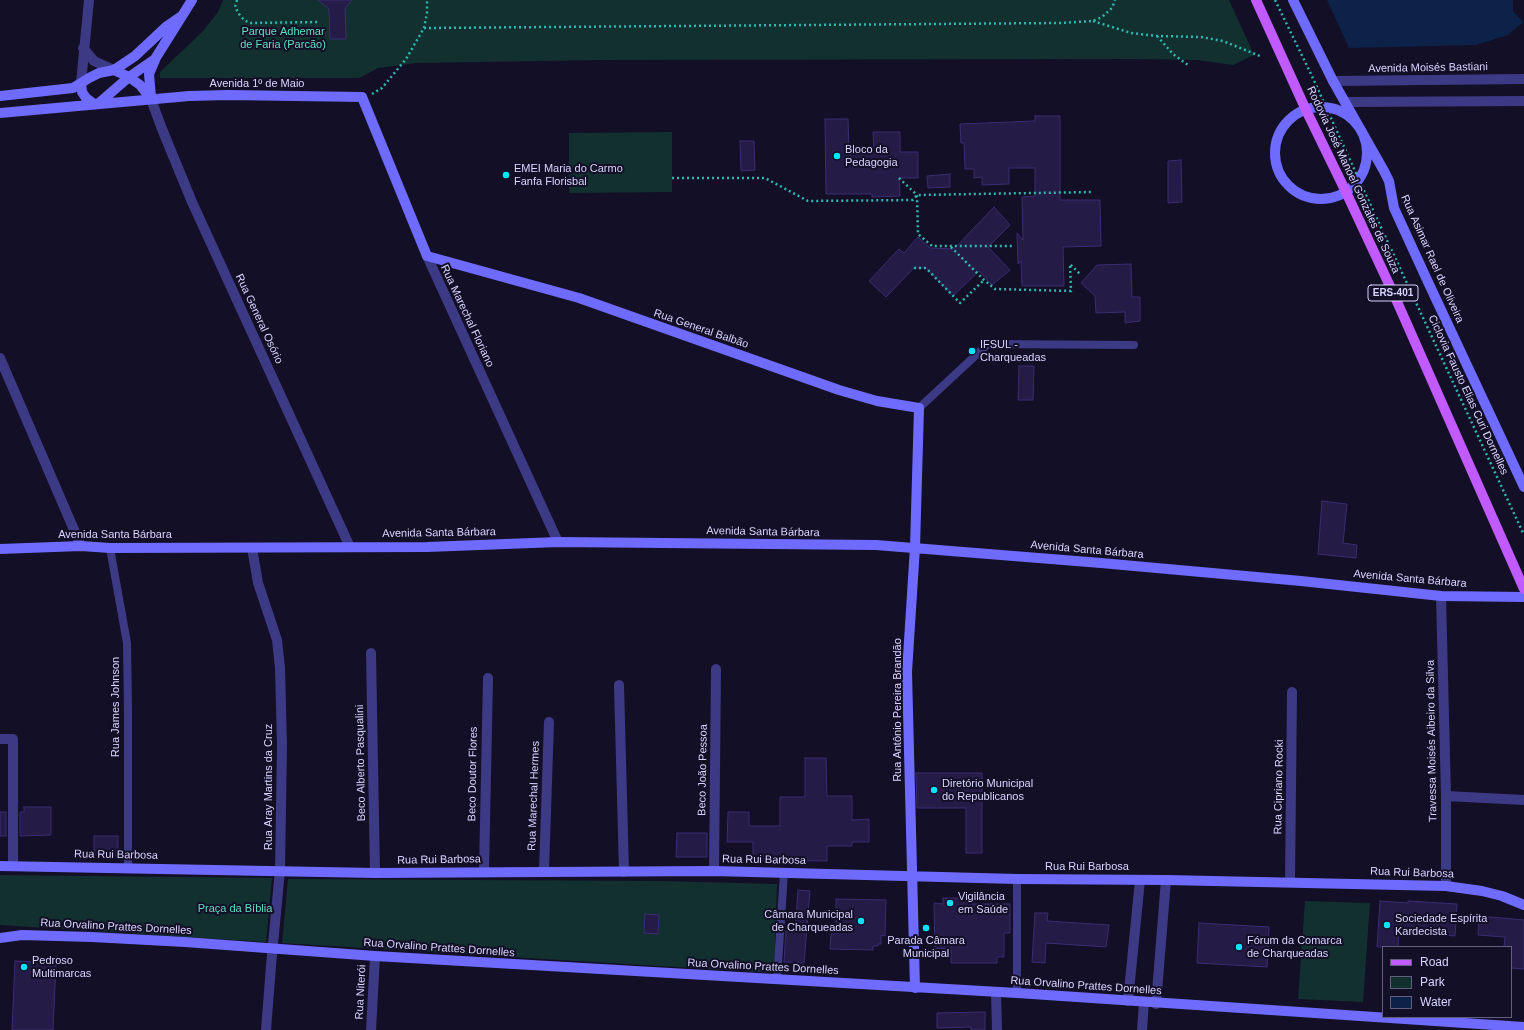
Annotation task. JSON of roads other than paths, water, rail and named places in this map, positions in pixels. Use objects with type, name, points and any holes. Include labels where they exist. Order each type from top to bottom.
[{"type":"main road","name":"Rodovia José Manoel Gonzales de Souza","points":[[1256,0],[1306,110],[1395,297],[1524,589]]},
{"type":"street","points":[[89,0],[83,48],[81,83],[82,92],[86,98],[96,104],[129,77],[155,59]]},
{"type":"street","points":[[151,99],[149,74],[155,59],[192,0]]},
{"type":"street","name":"Rua Asimar Rael de Oliveira","points":[[1294,0],[1333,81],[1389,181],[1394,208],[1524,486]]},
{"type":"street","points":[[0,96],[73,88],[99,73],[114,70],[135,56],[167,26],[182,16]]},
{"type":"street","points":[[83,48],[94,61],[129,77],[146,90],[151,99]]},
{"type":"street","name":"Avenida Moisés Bastiani","points":[[1333,81],[1524,79]]},
{"type":"street","name":"Avenida 1º de Maio","points":[[0,113],[189,96],[367,96]]},
{"type":"street","name":"Rua Marechal Floriano","points":[[367,96],[427,256],[558,542]]},
{"type":"street","name":"Rua General Osório","points":[[151,99],[192,202],[350,547]]},
{"type":"street","points":[[1346,102],[1524,101]]},
{"type":"street","points":[[1325,107],[1338,110],[1352,119],[1361,131],[1366,144],[1366,160],[1359,180],[1346,192],[1326,199],[1311,198],[1298,193],[1286,183],[1278,171],[1275,156],[1277,141],[1283,127],[1294,116],[1306,110],[1325,107]]},
{"type":"street","name":"Rua General Balbão","points":[[427,256],[579,298],[839,390],[877,401],[919,408]]},
{"type":"street","points":[[0,358],[81,546]]},
{"type":"street","name":"Rua Antônio Pereira Brandão","points":[[915,988],[907,672],[915,547],[919,408]]},
{"type":"street","name":"Avenida Santa Bárbara","points":[[0,549],[81,546],[110,548],[427,547],[558,542],[876,545],[915,547],[1300,581],[1441,596],[1524,597]]},
{"type":"street","name":"Rua Aray Martins da Cruz","points":[[252,548],[258,583],[277,640],[280,668],[282,745],[280,870],[266,1030]]},
{"type":"street","name":"Travessa Moisés Aibeiro da Silva","points":[[1441,596],[1446,796],[1446,886]]},
{"type":"street","name":"Beco Alberto Pasqualini","points":[[371,653],[375,873]]},
{"type":"street","name":"Beco João Pessoa","points":[[714,871],[716,669]]},
{"type":"street","name":"Beco Doutor Flores","points":[[484,871],[488,678]]},
{"type":"street","points":[[619,686],[624,872]]},
{"type":"street","name":"Rua Cipriano Rocki","points":[[1290,882],[1292,692]]},
{"type":"street","name":"Rua Marechal Hermes","points":[[544,871],[549,722]]},
{"type":"street","points":[[0,740],[13,739],[13,866]]},
{"type":"street","points":[[1446,796],[1524,800]]},
{"type":"street","name":"Rua Rui Barbosa","points":[[0,866],[280,870],[375,873],[484,871],[714,871],[1017,879],[1290,882],[1446,886],[1482,891],[1502,896],[1524,905]]},
{"type":"street","points":[[1128,1001],[1140,880]]},
{"type":"street","points":[[1156,1004],[1166,880]]},
{"type":"street","name":"Rua Orvalino Prattes Dornelles","points":[[0,938],[22,935],[92,937],[375,956],[1017,993],[1156,1004],[1524,1027]]},
{"type":"street","name":"Rua Niterói","points":[[371,1030],[375,956]]},
{"type":"street","points":[[996,992],[997,1030]]},
{"type":"street","points":[[1142,1030],[1144,1002]]},
{"type":"lane","points":[[919,408],[988,344],[1134,345]]},
{"type":"lane","name":"Rua James Johnson","points":[[110,548],[127,643],[128,868]]},
{"type":"lane","points":[[777,979],[784,873]]},
{"type":"lane","points":[[1017,879],[1017,993]]},
{"type":"water","points":[[1327,0],[1513,0],[1513,11],[1523,22],[1508,35],[1476,45],[1349,48]]},
{"type":"place","name":"Bloco da Pedagogia","points":[[837,156]]},
{"type":"place","name":"EMEI Maria do Carmo Fanfa Florisbal","points":[[506,175]]},
{"type":"place","name":"IFSUL - Charqueadas","points":[[972,351]]},
{"type":"place","name":"Diretório Municipal do Republicanos","points":[[934,790]]},
{"type":"place","name":"Vigilância em Saúde","points":[[950,903]]},
{"type":"place","name":"Câmara Municipal de Charqueadas","points":[[861,921]]},
{"type":"place","name":"Sociedade Espírita Kardecista","points":[[1387,925]]},
{"type":"place","name":"Parada Câmara Municipal","points":[[926,928]]},
{"type":"place","name":"Fórum da Comarca de Charqueadas","points":[[1239,947]]},
{"type":"place","name":"Pedroso Multimarcas","points":[[24,967]]},
{"type":"park label","name":"Parque Adhemar de Faria (Parcão)","points":[[283,38]]},
{"type":"park label","name":"Praça da Bíblia","points":[[235,909]]}]
